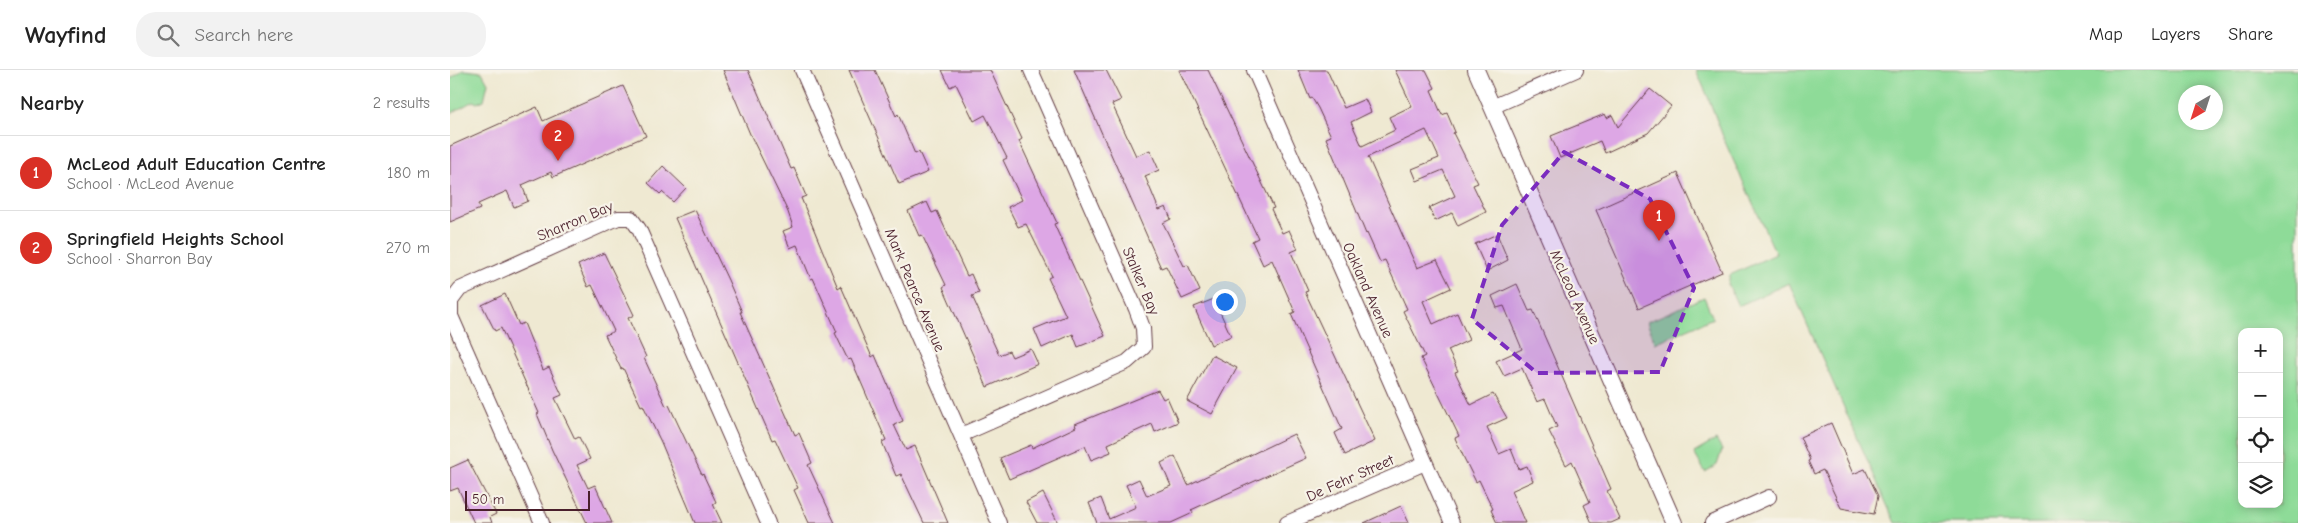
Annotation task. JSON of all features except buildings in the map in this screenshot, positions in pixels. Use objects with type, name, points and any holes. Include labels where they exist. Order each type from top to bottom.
[{"type":"street","name":"Mark Pearce Avenue","points":[[802,70],[998,523]]},
{"type":"street","name":"Stalker Bay","points":[[961,436],[1127,362],[1144,347],[1143,328],[1136,309],[1031,70]]},
{"type":"street","name":"Oakland Avenue","points":[[1254,70],[1452,523]]},
{"type":"street","name":"McLeod Avenue","points":[[1476,70],[1674,523]]},
{"type":"street","points":[[1492,107],[1576,70]]},
{"type":"street","name":"Sharron Bay","points":[[542,523],[451,316],[451,302],[460,289],[618,218],[631,218],[639,229],[768,523]]},
{"type":"street","name":"De Fehr Street","points":[[1287,523],[1425,463]]},
{"type":"street","points":[[1712,523],[1769,497]]},
{"type":"highlighted area","points":[[1564,152],[1650,199],[1694,288],[1660,372],[1537,373],[1472,319],[1502,225]]},
{"type":"green space","points":[[463,70],[482,72],[488,83],[484,100],[477,103],[473,101],[450,114],[450,79]]},
{"type":"green space","points":[[1696,70],[2298,70],[2298,523],[1895,523],[1789,283],[1738,306],[1728,284],[1730,275],[1776,254],[1725,142]]},
{"type":"green space","points":[[1704,297],[1713,318],[1655,343],[1647,322]]},
{"type":"green space","points":[[1716,440],[1722,450],[1717,465],[1705,472],[1694,453]]},
{"type":"place","name":"Springfield Heights School","points":[[558,161]]},
{"type":"place","name":"McLeod Adult Education Centre","points":[[1659,241]]}]
